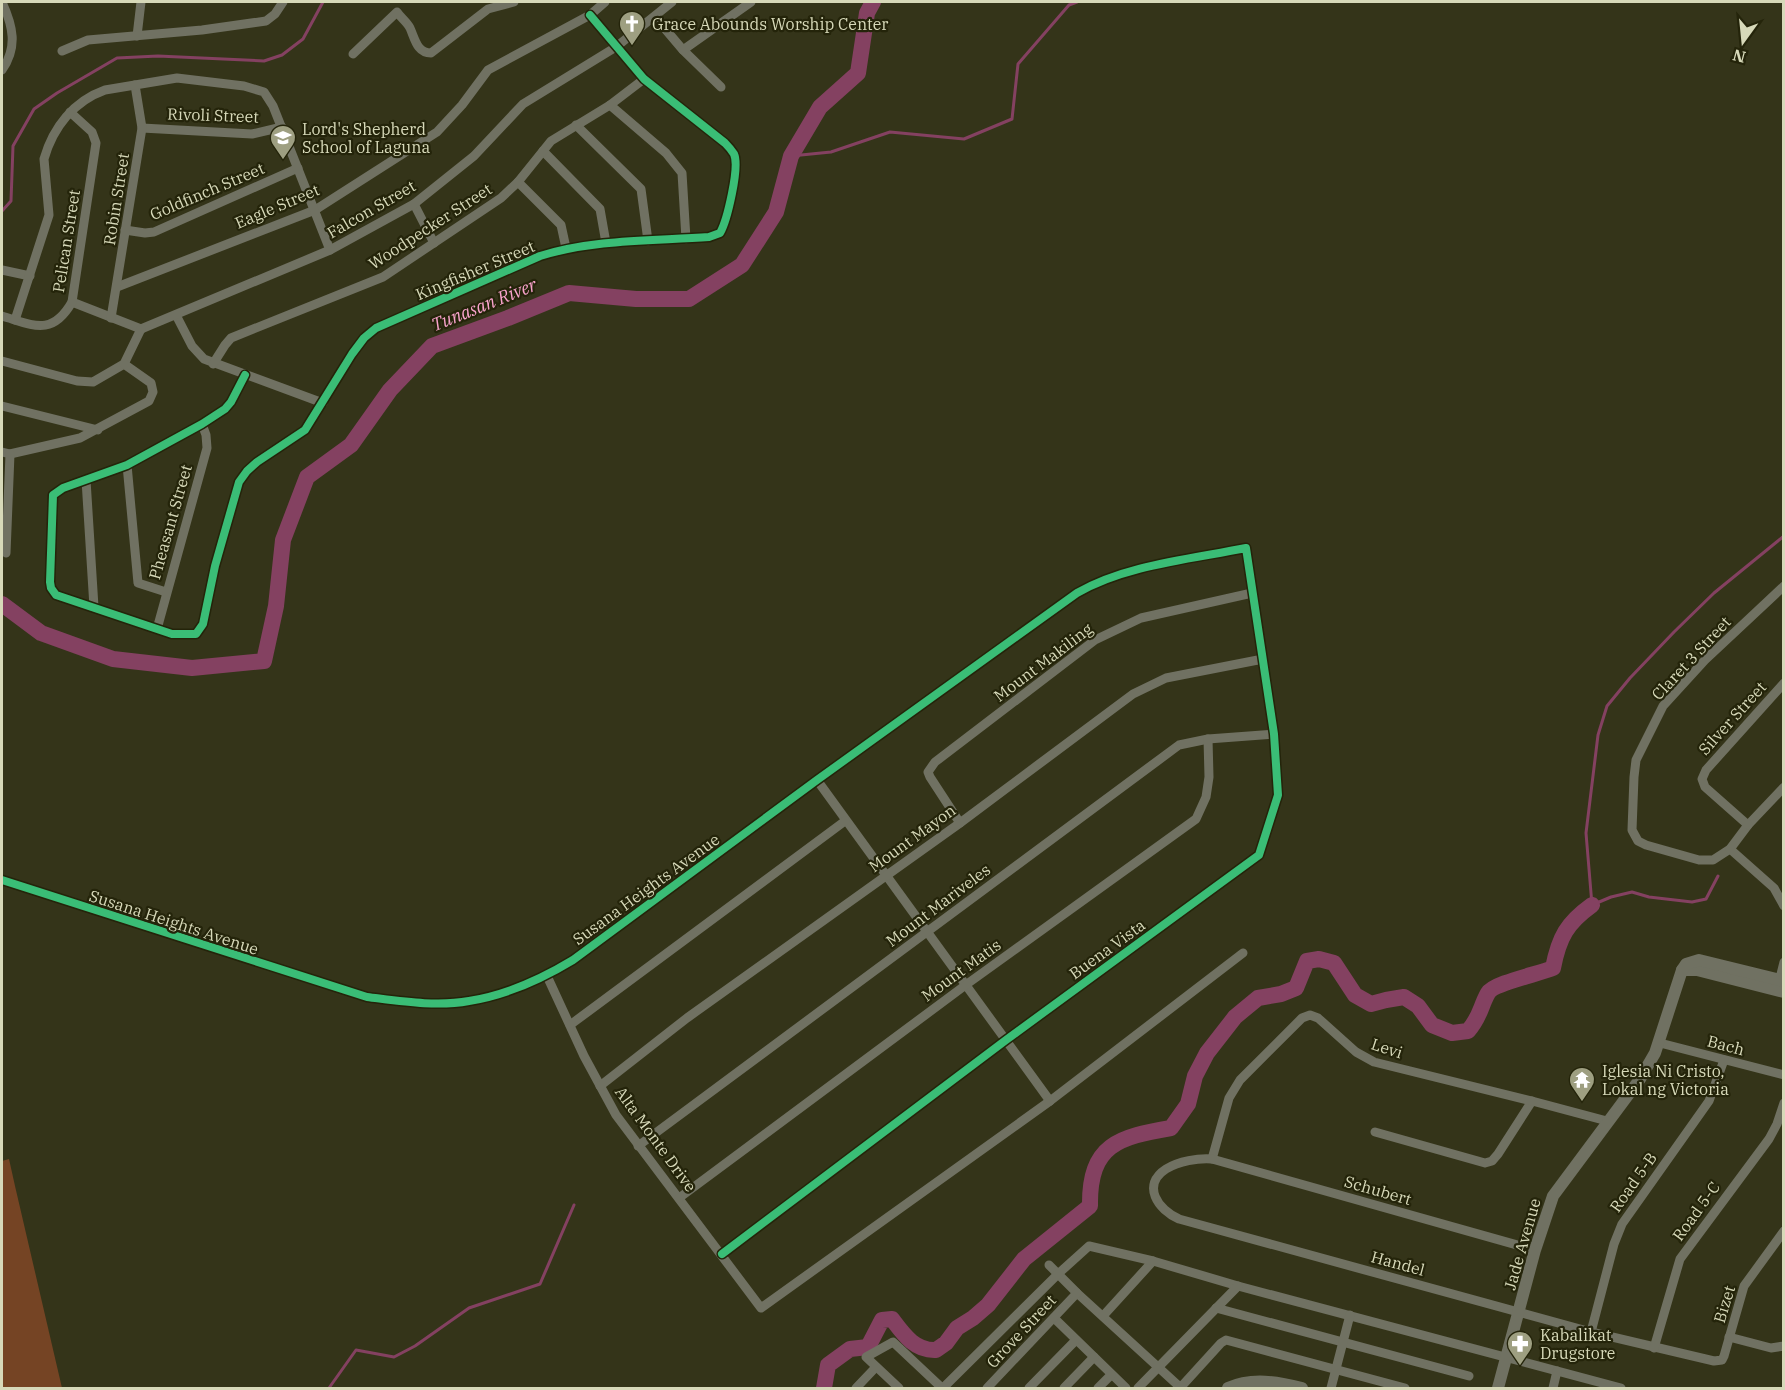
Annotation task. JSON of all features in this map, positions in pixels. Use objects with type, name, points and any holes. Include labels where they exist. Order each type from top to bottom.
[{"type":"street","points":[[137,36],[141,2]]},
{"type":"street","points":[[62,51],[88,40],[266,21],[275,14],[283,2]]},
{"type":"street","points":[[353,54],[397,12],[401,2]]},
{"type":"street","points":[[397,12],[410,29],[419,48],[424,53],[431,53],[488,9],[514,2]]},
{"type":"street","name":"Eagle Street","points":[[117,287],[315,210],[437,132],[462,105],[488,70],[590,15],[605,2]]},
{"type":"street","name":"Falcon Street","points":[[141,329],[330,250],[414,204],[474,156],[523,104],[615,47],[672,2]]},
{"type":"street","points":[[683,50],[751,2]]},
{"type":"street","points":[[2,70],[10,56],[13,44],[13,33],[3,8]]},
{"type":"street","name":"Kingfisher Street","points":[[156,629],[179,635],[196,634],[203,624],[215,566],[239,482],[257,462],[304,430],[352,354],[364,338],[376,328],[540,256],[566,248],[715,236],[723,227],[736,167],[734,154],[725,143],[644,80],[590,15]]},
{"type":"street","points":[[654,17],[683,50],[721,87]]},
{"type":"street","points":[[15,320],[49,214],[44,159],[55,134],[76,105],[105,90],[177,78],[244,86],[264,92],[282,127],[330,250]]},
{"type":"street","name":"Woodpecker Street","points":[[213,364],[225,345],[234,337],[379,279],[434,243],[501,198],[561,134],[610,105],[644,80]]},
{"type":"street","name":"Robin Street","points":[[111,318],[142,128],[135,85]]},
{"type":"street","points":[[610,105],[666,153],[682,173],[686,239]]},
{"type":"street","name":"Pelican Street","points":[[2,316],[45,327],[61,317],[72,302],[96,143],[92,132],[70,112]]},
{"type":"street","points":[[576,125],[641,189],[648,241]]},
{"type":"street","name":"Rivoli Street","points":[[142,128],[252,134],[282,127]]},
{"type":"street","points":[[543,151],[600,208],[606,243]]},
{"type":"street","name":"Goldfinch Street","points":[[125,230],[153,232],[298,168]]},
{"type":"street","points":[[518,182],[561,225],[566,248]]},
{"type":"street","points":[[414,204],[434,243]]},
{"type":"street","points":[[2,270],[30,276]]},
{"type":"street","points":[[2,361],[86,383],[100,379],[124,364],[141,329],[72,302]]},
{"type":"street","points":[[176,315],[197,354],[213,364],[322,403]]},
{"type":"street","points":[[2,550],[6,553],[6,453],[80,438],[149,401],[153,392],[150,383],[124,364]]},
{"type":"street","points":[[156,629],[56,595],[51,588],[53,495],[63,488],[127,465],[202,424],[225,409],[245,375]]},
{"type":"street","points":[[2,406],[98,430]]},
{"type":"street","name":"Pheasant Street","points":[[156,629],[207,448],[202,424]]},
{"type":"street","points":[[127,465],[138,583],[166,592]]},
{"type":"street","points":[[86,480],[94,607]]},
{"type":"street","name":"Buena Vista","points":[[722,1254],[1006,1040],[1259,855],[1278,795],[1274,734],[1246,548]]},
{"type":"street","name":"Susana Heights Avenue","points":[[2,880],[367,997],[421,1003],[468,1002],[506,992],[547,976],[573,960],[817,780],[1077,593],[1096,582],[1119,574],[1246,548]]},
{"type":"street","name":"Claret 3 Street","points":[[1730,849],[1713,860],[1699,860],[1638,841],[1632,830],[1636,760],[1664,706],[1673,695],[1705,660],[1784,586]]},
{"type":"street","name":"Mount Makiling","points":[[960,823],[930,777],[928,772],[935,762],[1095,640],[1109,632],[1140,618],[1252,593]]},
{"type":"street","name":"Mount Mayon","points":[[600,1086],[687,1018],[960,823],[1141,688],[1166,678],[1263,659]]},
{"type":"street","name":"Silver Street","points":[[1748,825],[1705,787],[1702,779],[1706,770],[1784,683]]},
{"type":"street","name":"Mount Mariveles","points":[[638,1146],[1179,744],[1208,739],[1274,734]]},
{"type":"street","name":"Mount Matis","points":[[679,1198],[967,984],[1196,819],[1206,797],[1209,777],[1208,739]]},
{"type":"street","points":[[817,780],[1050,1101],[1243,953]]},
{"type":"street","points":[[1783,789],[1748,825],[1730,849],[1774,888],[1783,903]]},
{"type":"street","points":[[570,1025],[845,821]]},
{"type":"street","points":[[1781,986],[1784,962]]},
{"type":"street","name":"Jade Avenue","points":[[1498,1389],[1535,1250],[1552,1196],[1640,1079],[1660,1043],[1682,970],[1697,970],[1781,986]]},
{"type":"street","name":"Alta Monte Drive","points":[[547,976],[616,1115],[761,1308],[1050,1101]]},
{"type":"street","name":"Levi","points":[[1212,1158],[1229,1098],[1240,1080],[1302,1018],[1310,1015],[1318,1018],[1356,1052],[1374,1062],[1607,1121]]},
{"type":"street","name":"Bach","points":[[1660,1043],[1784,1075]]},
{"type":"street","name":"Road 5-B","points":[[1591,1332],[1614,1244],[1622,1224],[1709,1101],[1724,1060]]},
{"type":"street","points":[[1375,1132],[1485,1163],[1492,1161],[1498,1155],[1532,1101]]},
{"type":"street","name":"Road 5-C","points":[[1654,1348],[1680,1259],[1769,1139],[1784,1103]]},
{"type":"street","name":"Handel","points":[[1212,1158],[1200,1158],[1168,1167],[1160,1174],[1154,1182],[1153,1190],[1155,1198],[1165,1212],[1184,1221],[1591,1332],[1714,1361],[1721,1359]]},
{"type":"street","name":"Schubert","points":[[1212,1158],[1535,1250]]},
{"type":"street","name":"Bizet","points":[[1721,1359],[1744,1286],[1784,1231]]},
{"type":"street","points":[[899,1389],[866,1358],[892,1342],[943,1389],[1089,1246],[1153,1261],[1621,1389]]},
{"type":"street","points":[[1103,1316],[1153,1261]]},
{"type":"street","points":[[1049,1264],[1077,1293],[1180,1388],[1226,1340],[1405,1389]]},
{"type":"street","points":[[1138,1389],[1238,1286]]},
{"type":"street","name":"Grove Street","points":[[987,1389],[1077,1293]]},
{"type":"street","points":[[1216,1308],[1469,1376]]},
{"type":"street","points":[[1330,1389],[1350,1315]]},
{"type":"street","points":[[1054,1318],[1126,1389]]},
{"type":"street","points":[[1729,1337],[1771,1348],[1784,1346]]},
{"type":"street","points":[[1029,1389],[1076,1340]]},
{"type":"street","points":[[1064,1389],[1094,1357]]},
{"type":"street","points":[[855,1389],[876,1367]]},
{"type":"street","points":[[1552,1389],[1557,1371]]},
{"type":"street","points":[[1098,1389],[1111,1375]]},
{"type":"street","points":[[1228,1389],[1255,1382],[1278,1383],[1302,1389]]},
{"type":"shaded area","points":[[9,1159],[62,1388],[2,1388],[2,1161]]},
{"type":"waterway","points":[[2,211],[11,201],[13,146],[34,109],[57,93],[117,58],[158,56],[264,61],[282,55],[303,39],[323,2]]},
{"type":"waterway","name":"Tunasan River","points":[[2,604],[41,633],[113,659],[192,668],[264,661],[276,606],[283,540],[307,477],[351,445],[390,390],[432,346],[569,293],[636,299],[689,299],[742,265],[776,212],[791,156],[820,107],[858,73],[867,13],[873,2]]},
{"type":"waterway","points":[[791,156],[831,152],[890,132],[964,139],[1012,119],[1018,64],[1069,5],[1077,2]]},
{"type":"waterway","points":[[1718,876],[1706,899],[1692,902],[1649,897],[1632,892],[1592,905],[1586,833],[1598,735],[1607,706],[1630,678],[1714,593],[1784,536]]},
{"type":"waterway","points":[[824,1388],[828,1365],[850,1349],[868,1347],[882,1320],[892,1319],[906,1336],[922,1348],[936,1350],[946,1343],[957,1328],[988,1305],[1024,1259],[1090,1206],[1091,1185],[1101,1156],[1122,1140],[1171,1128],[1188,1104],[1195,1076],[1207,1053],[1235,1017],[1258,998],[1281,994],[1296,988],[1307,961],[1319,959],[1334,963],[1355,995],[1371,1004],[1404,997],[1418,1006],[1432,1025],[1452,1033],[1468,1031],[1492,989],[1553,968],[1565,932],[1576,918],[1592,905]]},
{"type":"waterway","points":[[329,1388],[356,1350],[394,1357],[415,1346],[469,1308],[540,1284],[574,1205]]},
{"type":"cycle path","points":[[245,375],[225,409],[202,424],[127,465],[63,488],[53,495],[50,582],[56,595],[172,634],[196,634],[203,624],[215,566],[239,482],[257,462],[305,430],[352,354],[364,338],[376,328],[540,256],[560,250],[645,240],[709,237],[720,233],[732,194],[734,154],[725,143],[644,79],[590,15]]},
{"type":"cycle path","points":[[2,880],[367,997],[418,1003],[456,1003],[497,995],[536,980],[573,960],[817,780],[1077,593],[1096,583],[1137,569],[1246,548],[1274,734],[1278,795],[1259,855],[1006,1040],[722,1254]]},
{"type":"place","name":"Grace Abounds Worship Center","points":[[632,47]]},
{"type":"place","name":"Lord's Shepherd School of Laguna","points":[[283,161]]},
{"type":"place","name":"Iglesia Ni Cristo, Lokal ng Victoria","points":[[1582,1103]]},
{"type":"place","name":"Kabalikat Drugstore","points":[[1520,1367]]}]
